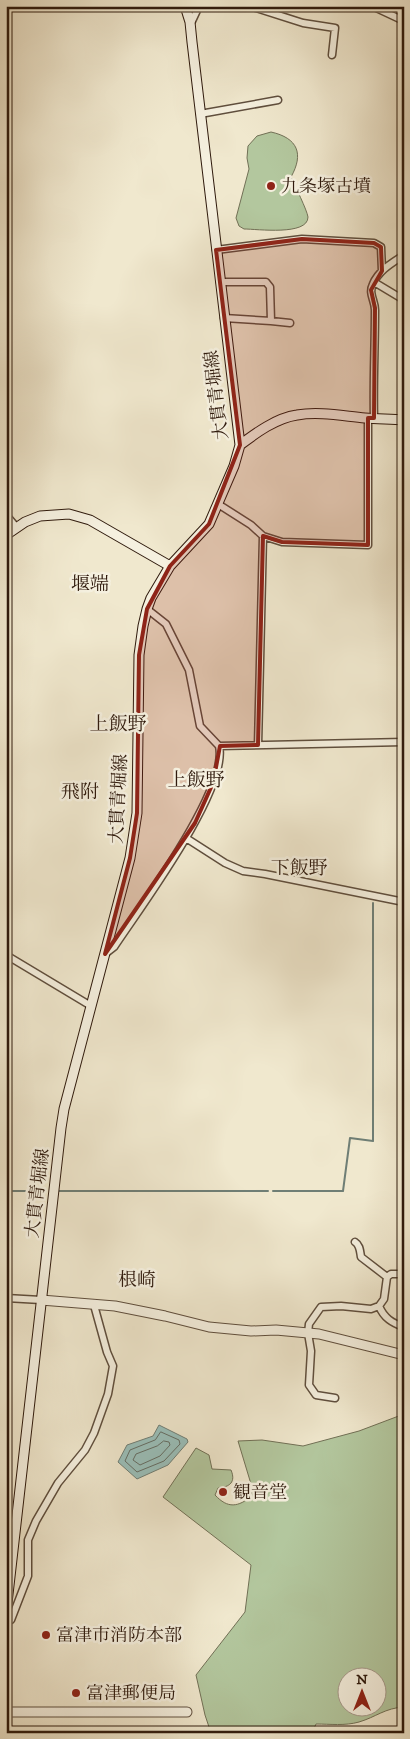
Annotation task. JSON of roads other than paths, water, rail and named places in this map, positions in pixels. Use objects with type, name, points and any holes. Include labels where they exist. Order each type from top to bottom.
[{"type":"main road","name":"大貫青堀線","points":[[6,1612],[64,1109],[130,858],[135,832],[137,813],[139,655],[147,609],[151,598],[170,566],[206,530],[234,466],[240,445],[190,22],[185,6]]},
{"type":"main road","points":[[240,445],[253,435],[278,421],[296,415],[321,413],[404,420]]},
{"type":"main road","points":[[6,535],[40,516],[60,513],[77,516],[90,520],[170,566]]},
{"type":"main road","points":[[41,1300],[94,1304],[143,1311],[209,1327],[252,1332],[276,1330],[308,1333],[340,1338],[404,1355]]},
{"type":"main road","points":[[6,1712],[187,1712]]},
{"type":"street","points":[[190,22],[199,6]]},
{"type":"street","points":[[250,6],[303,22],[335,28],[332,54]]},
{"type":"street","points":[[372,6],[402,21],[404,13]]},
{"type":"street","points":[[200,114],[278,100]]},
{"type":"street","points":[[216,250],[302,239],[374,243],[381,247],[382,270]]},
{"type":"street","points":[[218,504],[251,525],[263,536],[282,542],[368,544],[375,308],[371,290],[382,270],[404,255]]},
{"type":"street","points":[[220,282],[266,282],[270,287],[271,321]]},
{"type":"street","points":[[374,282],[404,300]]},
{"type":"street","points":[[224,318],[290,323]]},
{"type":"street","points":[[6,515],[17,528]]},
{"type":"street","points":[[258,745],[263,536]]},
{"type":"street","points":[[105,954],[114,947],[186,838],[202,810],[219,761],[219,746],[200,726],[189,670],[166,624],[147,609]]},
{"type":"street","points":[[219,746],[404,742]]},
{"type":"street","points":[[186,838],[225,863],[243,871],[288,878],[404,902]]},
{"type":"street","points":[[6,955],[91,1006]]},
{"type":"street","points":[[355,1242],[360,1248],[361,1257],[386,1277]]},
{"type":"street","points":[[386,1277],[392,1274],[404,1274]]},
{"type":"street","points":[[334,1398],[319,1396],[311,1390],[309,1381],[309,1324],[321,1307],[341,1306],[371,1309],[379,1306],[384,1300],[386,1277]]},
{"type":"street","points":[[6,1298],[41,1300]]},
{"type":"street","points":[[6,1621],[11,1620],[28,1576],[28,1540],[36,1521],[58,1483],[85,1450],[108,1394],[113,1366],[107,1352],[94,1304]]},
{"type":"street","points":[[379,1306],[382,1314],[394,1324],[404,1327]]},
{"type":"water","points":[[159,1425],[187,1439],[188,1442],[168,1465],[137,1479],[118,1462],[127,1445],[153,1436]]},
{"type":"waterway","points":[[273,1191],[343,1191],[350,1138],[373,1141],[373,903]]},
{"type":"waterway","points":[[6,1191],[46,1191]]},
{"type":"waterway","points":[[59,1191],[268,1191]]},
{"type":"place","name":"九条塚古墳","points":[[271,186]]},
{"type":"place","name":"観音堂","points":[[223,1492]]},
{"type":"place","name":"富津市消防本部","points":[[46,1635]]},
{"type":"place","name":"富津郵便局","points":[[76,1693]]},
{"type":"district","name":"堰端","points":[[90,583]]},
{"type":"district","name":"上飯野","points":[[118,723]]},
{"type":"district","name":"上飯野","points":[[196,779]]},
{"type":"district","name":"飛附","points":[[80,791]]},
{"type":"district","name":"下飯野","points":[[299,867]]},
{"type":"district","name":"根崎","points":[[137,1279]]}]
